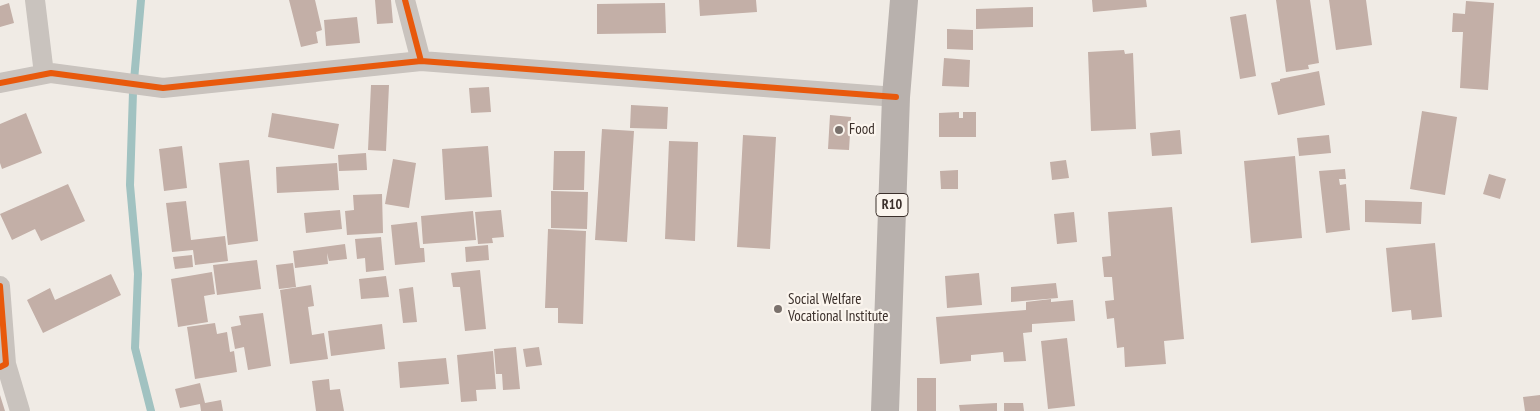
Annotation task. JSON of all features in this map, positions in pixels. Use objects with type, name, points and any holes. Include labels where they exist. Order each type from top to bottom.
[{"type":"main road","name":"R10","points":[[885,411],[896,97],[904,0]]},
{"type":"street","points":[[35,0],[44,74]]},
{"type":"street","points":[[405,0],[421,61]]},
{"type":"street","points":[[0,83],[51,73],[163,88],[421,61],[896,97]]},
{"type":"street","points":[[0,286],[3,366],[20,411]]},
{"type":"building","points":[[289,0],[315,0],[322,30],[316,32],[318,43],[301,47]]},
{"type":"building","points":[[375,0],[391,0],[393,23],[377,24]]},
{"type":"building","points":[[699,0],[756,0],[757,12],[700,16]]},
{"type":"building","points":[[1092,0],[1146,0],[1147,7],[1093,12]]},
{"type":"building","points":[[1276,0],[1310,0],[1319,63],[1308,65],[1309,69],[1286,72]]},
{"type":"building","points":[[1329,0],[1366,0],[1372,45],[1336,50]]},
{"type":"building","points":[[1466,1],[1494,3],[1488,90],[1460,88],[1463,32],[1452,32],[1453,13],[1465,14]]},
{"type":"building","points":[[9,3],[14,23],[0,27],[0,6]]},
{"type":"building","points":[[665,3],[666,33],[597,34],[597,4]]},
{"type":"building","points":[[1033,7],[1033,27],[976,29],[976,9]]},
{"type":"building","points":[[1246,14],[1256,76],[1240,79],[1230,17]]},
{"type":"building","points":[[357,17],[360,43],[326,46],[324,20]]},
{"type":"building","points":[[947,29],[973,30],[973,50],[947,49]]},
{"type":"building","points":[[1124,50],[1125,54],[1133,53],[1136,129],[1091,131],[1088,52]]},
{"type":"building","points":[[944,58],[970,60],[969,87],[942,86]]},
{"type":"building","points":[[1319,71],[1325,105],[1278,115],[1271,83],[1280,81],[1280,79]]},
{"type":"building","points":[[371,85],[389,85],[386,151],[368,150]]},
{"type":"building","points":[[489,87],[491,112],[471,113],[469,88]]},
{"type":"building","points":[[631,105],[668,107],[667,129],[630,128]]},
{"type":"building","points":[[1422,111],[1457,117],[1445,195],[1410,189]]},
{"type":"building","points":[[959,112],[959,118],[963,118],[963,112],[976,112],[976,137],[939,137],[939,113]]},
{"type":"building","points":[[26,113],[42,153],[2,169],[0,163],[0,124]]},
{"type":"building","points":[[272,113],[339,124],[334,149],[268,137]]},
{"type":"building","points":[[830,115],[851,117],[849,150],[828,149]]},
{"type":"building","points":[[602,129],[634,131],[627,242],[595,240]]},
{"type":"building","points":[[1180,130],[1182,154],[1152,156],[1150,133]]},
{"type":"building","points":[[743,135],[776,137],[770,249],[737,247]]},
{"type":"building","points":[[1329,135],[1331,153],[1299,156],[1297,138]]},
{"type":"building","points":[[669,141],[698,142],[695,241],[665,239]]},
{"type":"building","points":[[182,146],[187,188],[164,191],[159,149]]},
{"type":"building","points":[[488,146],[492,197],[445,200],[442,149]]},
{"type":"building","points":[[554,151],[585,151],[584,190],[553,190]]},
{"type":"building","points":[[366,153],[367,170],[339,171],[338,155]]},
{"type":"building","points":[[1295,156],[1302,238],[1251,243],[1244,161]]},
{"type":"building","points":[[393,159],[416,163],[409,208],[385,204]]},
{"type":"building","points":[[249,160],[258,241],[228,245],[219,163]]},
{"type":"building","points":[[1066,160],[1069,178],[1052,180],[1050,162]]},
{"type":"building","points":[[337,163],[339,190],[277,193],[276,167]]},
{"type":"building","points":[[1345,169],[1346,179],[1339,179],[1340,185],[1346,184],[1350,230],[1326,233],[1319,171]]},
{"type":"building","points":[[958,170],[958,189],[941,189],[940,171]]},
{"type":"building","points":[[1489,174],[1506,179],[1500,199],[1483,194]]},
{"type":"building","points":[[68,184],[85,221],[41,241],[35,229],[12,240],[0,214]]},
{"type":"building","points":[[551,191],[588,192],[587,229],[551,228]]},
{"type":"building","points":[[382,194],[383,233],[347,235],[345,211],[354,210],[353,195]]},
{"type":"building","points":[[1365,200],[1422,202],[1421,224],[1365,222]]},
{"type":"building","points":[[186,201],[191,240],[225,236],[228,261],[195,265],[193,250],[172,252],[166,203]]},
{"type":"building","points":[[1172,207],[1184,339],[1164,341],[1166,364],[1125,367],[1124,347],[1117,348],[1114,318],[1107,319],[1105,301],[1114,300],[1112,277],[1104,277],[1102,257],[1111,256],[1108,212]]},
{"type":"building","points":[[340,210],[342,229],[306,233],[304,213]]},
{"type":"building","points":[[501,210],[504,237],[492,238],[493,243],[478,244],[475,212]]},
{"type":"building","points":[[473,211],[476,240],[423,244],[421,216]]},
{"type":"building","points":[[1074,212],[1077,242],[1057,244],[1054,214]]},
{"type":"building","points":[[417,222],[420,248],[424,248],[425,262],[395,265],[391,225]]},
{"type":"building","points":[[548,229],[586,231],[583,324],[558,323],[558,308],[545,308]]},
{"type":"building","points":[[381,237],[384,270],[366,272],[365,258],[357,259],[355,239]]},
{"type":"building","points":[[1435,243],[1442,317],[1412,320],[1411,310],[1392,312],[1386,248]]},
{"type":"building","points":[[345,244],[347,259],[329,261],[327,253],[328,264],[295,268],[293,251]]},
{"type":"building","points":[[488,245],[489,260],[466,262],[465,247]]},
{"type":"building","points":[[192,255],[193,267],[175,269],[173,257]]},
{"type":"building","points":[[257,260],[261,289],[217,295],[213,265]]},
{"type":"building","points":[[293,263],[296,287],[279,289],[276,265]]},
{"type":"building","points":[[480,270],[486,329],[465,331],[460,287],[453,287],[451,273]]},
{"type":"building","points":[[212,272],[215,294],[204,296],[208,322],[178,327],[171,279]]},
{"type":"building","points":[[979,273],[982,305],[947,308],[945,276]]},
{"type":"building","points":[[111,274],[121,295],[43,333],[27,300],[50,288],[55,300]]},
{"type":"building","points":[[386,276],[389,297],[361,299],[359,279]]},
{"type":"building","points":[[1056,283],[1058,298],[1011,302],[1011,287]]},
{"type":"building","points":[[311,285],[314,306],[308,307],[312,335],[324,333],[328,359],[290,364],[280,290]]},
{"type":"building","points":[[413,287],[417,322],[403,323],[399,289]]},
{"type":"building","points":[[1051,299],[1051,302],[1073,300],[1075,321],[1032,324],[1032,332],[1023,333],[1026,361],[1004,362],[1003,352],[971,355],[971,361],[940,364],[936,317],[1026,310],[1026,302]]},
{"type":"building","points":[[263,313],[271,366],[248,370],[244,347],[235,349],[231,327],[241,325],[239,316]]},
{"type":"building","points":[[215,323],[217,334],[227,332],[230,352],[234,351],[237,372],[195,379],[187,327]]},
{"type":"building","points":[[382,324],[385,349],[331,356],[328,331]]},
{"type":"building","points":[[1067,338],[1075,406],[1048,409],[1041,341]]},
{"type":"building","points":[[516,347],[520,389],[503,390],[502,374],[496,374],[494,349]]},
{"type":"building","points":[[539,347],[542,365],[526,367],[523,349]]},
{"type":"building","points":[[493,351],[496,389],[476,390],[477,401],[461,402],[457,355]]},
{"type":"building","points":[[446,358],[449,384],[400,388],[398,362]]},
{"type":"building","points":[[917,378],[936,378],[936,411],[917,411]]},
{"type":"building","points":[[329,379],[330,390],[340,389],[344,411],[316,411],[312,381]]},
{"type":"building","points":[[200,383],[205,403],[221,400],[223,411],[201,411],[200,404],[180,408],[175,389]]},
{"type":"building","points":[[0,395],[5,411],[0,411]]},
{"type":"building","points":[[1540,395],[1540,411],[1525,411],[1523,397]]},
{"type":"building","points":[[997,403],[997,411],[960,411],[959,405]]},
{"type":"building","points":[[1004,403],[1023,403],[1024,411],[1004,411]]},
{"type":"waterway","points":[[141,0],[133,92],[130,185],[138,274],[135,348],[151,411]]},
{"type":"cycle path","points":[[405,0],[421,61],[896,97]]},
{"type":"cycle path","points":[[0,83],[51,73],[163,88],[421,61]]},
{"type":"cycle path","points":[[0,286],[6,364],[0,367]]},
{"type":"place","name":"Food","points":[[839,130]]},
{"type":"place","name":"Social Welfare Vocational Institute","points":[[778,309]]}]
